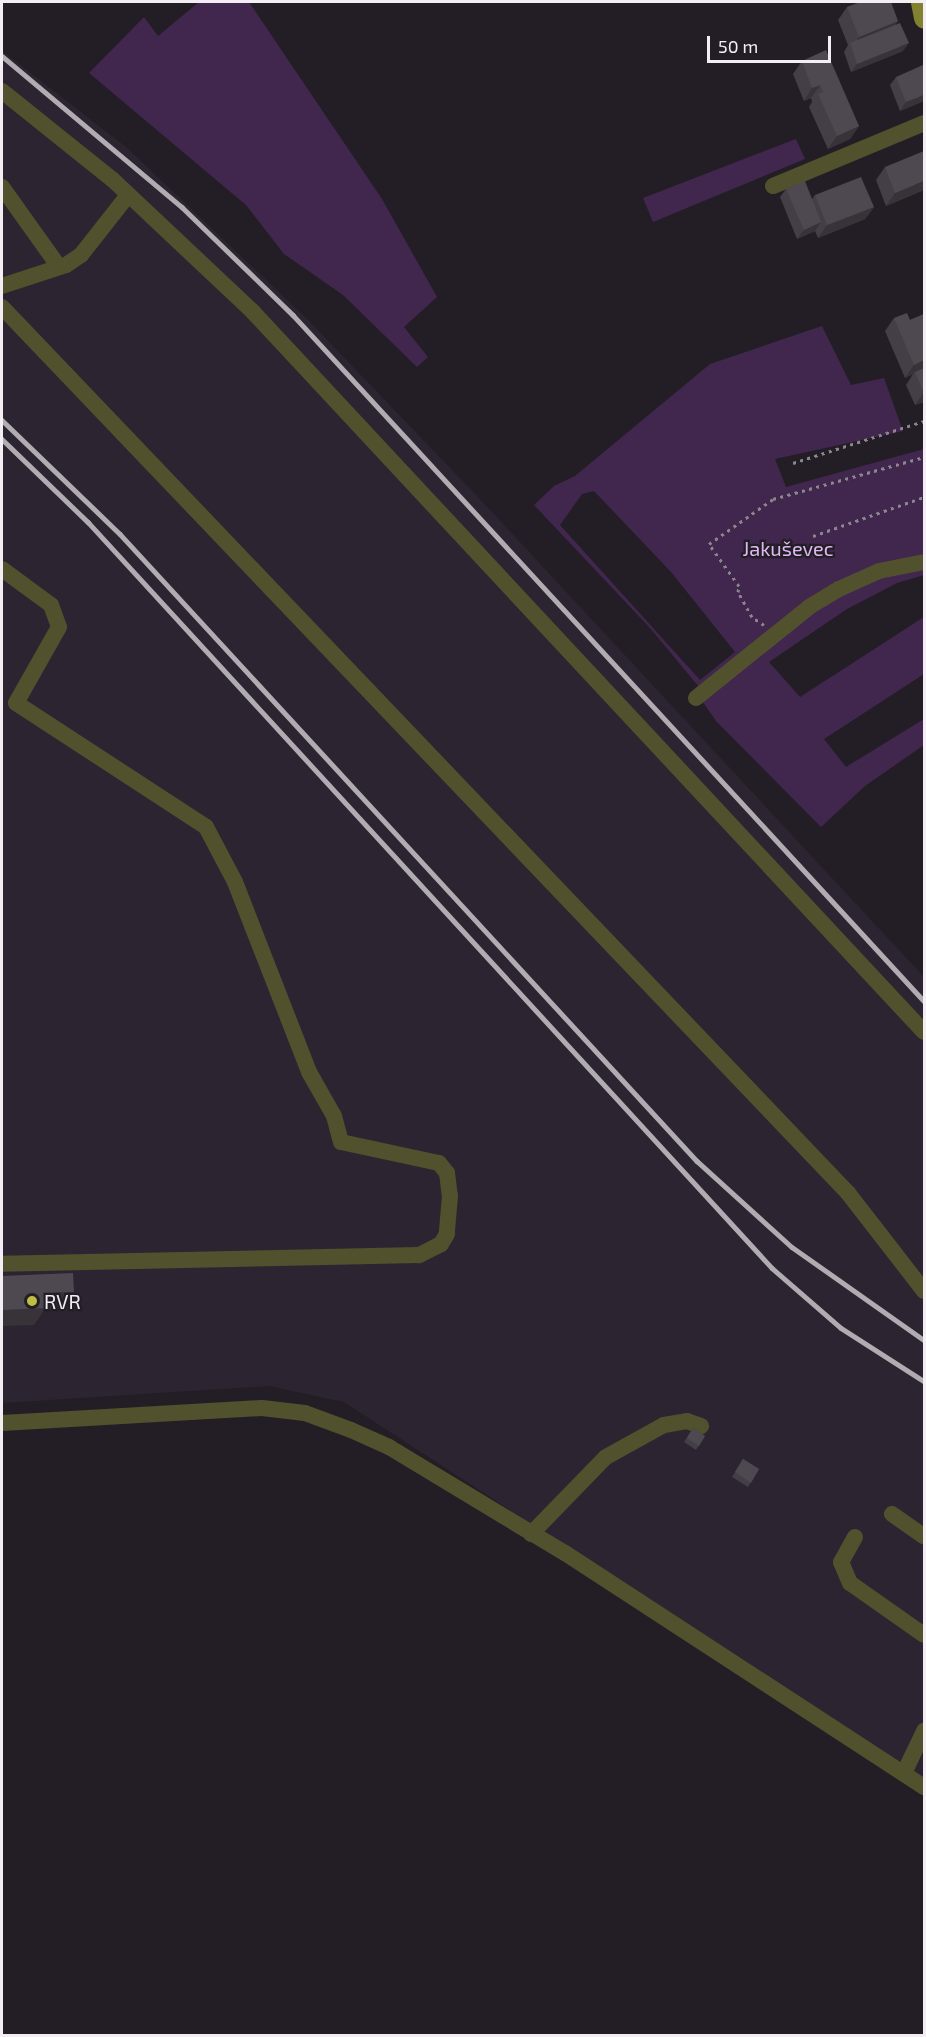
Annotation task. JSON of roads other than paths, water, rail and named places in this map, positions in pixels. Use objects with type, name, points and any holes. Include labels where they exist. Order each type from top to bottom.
[{"type":"main road","points":[[921,2],[924,18]]},
{"type":"street","points":[[2,91],[128,195],[253,312],[924,1032]]},
{"type":"street","points":[[773,186],[924,123]]},
{"type":"street","points":[[2,187],[59,267]]},
{"type":"street","points":[[2,286],[59,267],[81,255],[128,195]]},
{"type":"street","points":[[2,308],[848,1193],[924,1291]]},
{"type":"street","points":[[696,698],[809,607],[839,589],[879,571],[924,562]]},
{"type":"street","points":[[2,569],[51,605],[59,627],[16,703],[206,827],[235,882],[309,1072],[334,1116],[341,1142],[439,1163],[447,1173],[450,1196],[447,1234],[441,1244],[419,1255],[2,1264]]},
{"type":"street","points":[[2,1423],[262,1408],[305,1413],[389,1447],[531,1534],[924,1787]]},
{"type":"street","points":[[531,1534],[606,1457],[664,1425],[687,1420],[701,1426]]},
{"type":"street","points":[[892,1514],[924,1536]]},
{"type":"street","points":[[855,1537],[841,1562],[850,1583],[924,1635]]},
{"type":"street","points":[[904,1773],[924,1731]]},
{"type":"railway","points":[[2,56],[182,207],[293,315],[924,1001]]},
{"type":"railway","points":[[2,420],[120,534],[697,1161],[792,1247],[924,1340]]},
{"type":"railway","points":[[2,439],[88,522],[772,1268],[841,1328],[924,1381]]},
{"type":"place","name":"RVR","points":[[32,1301]]},
{"type":"park label","name":"Jakuševec","points":[[788,548]]}]
